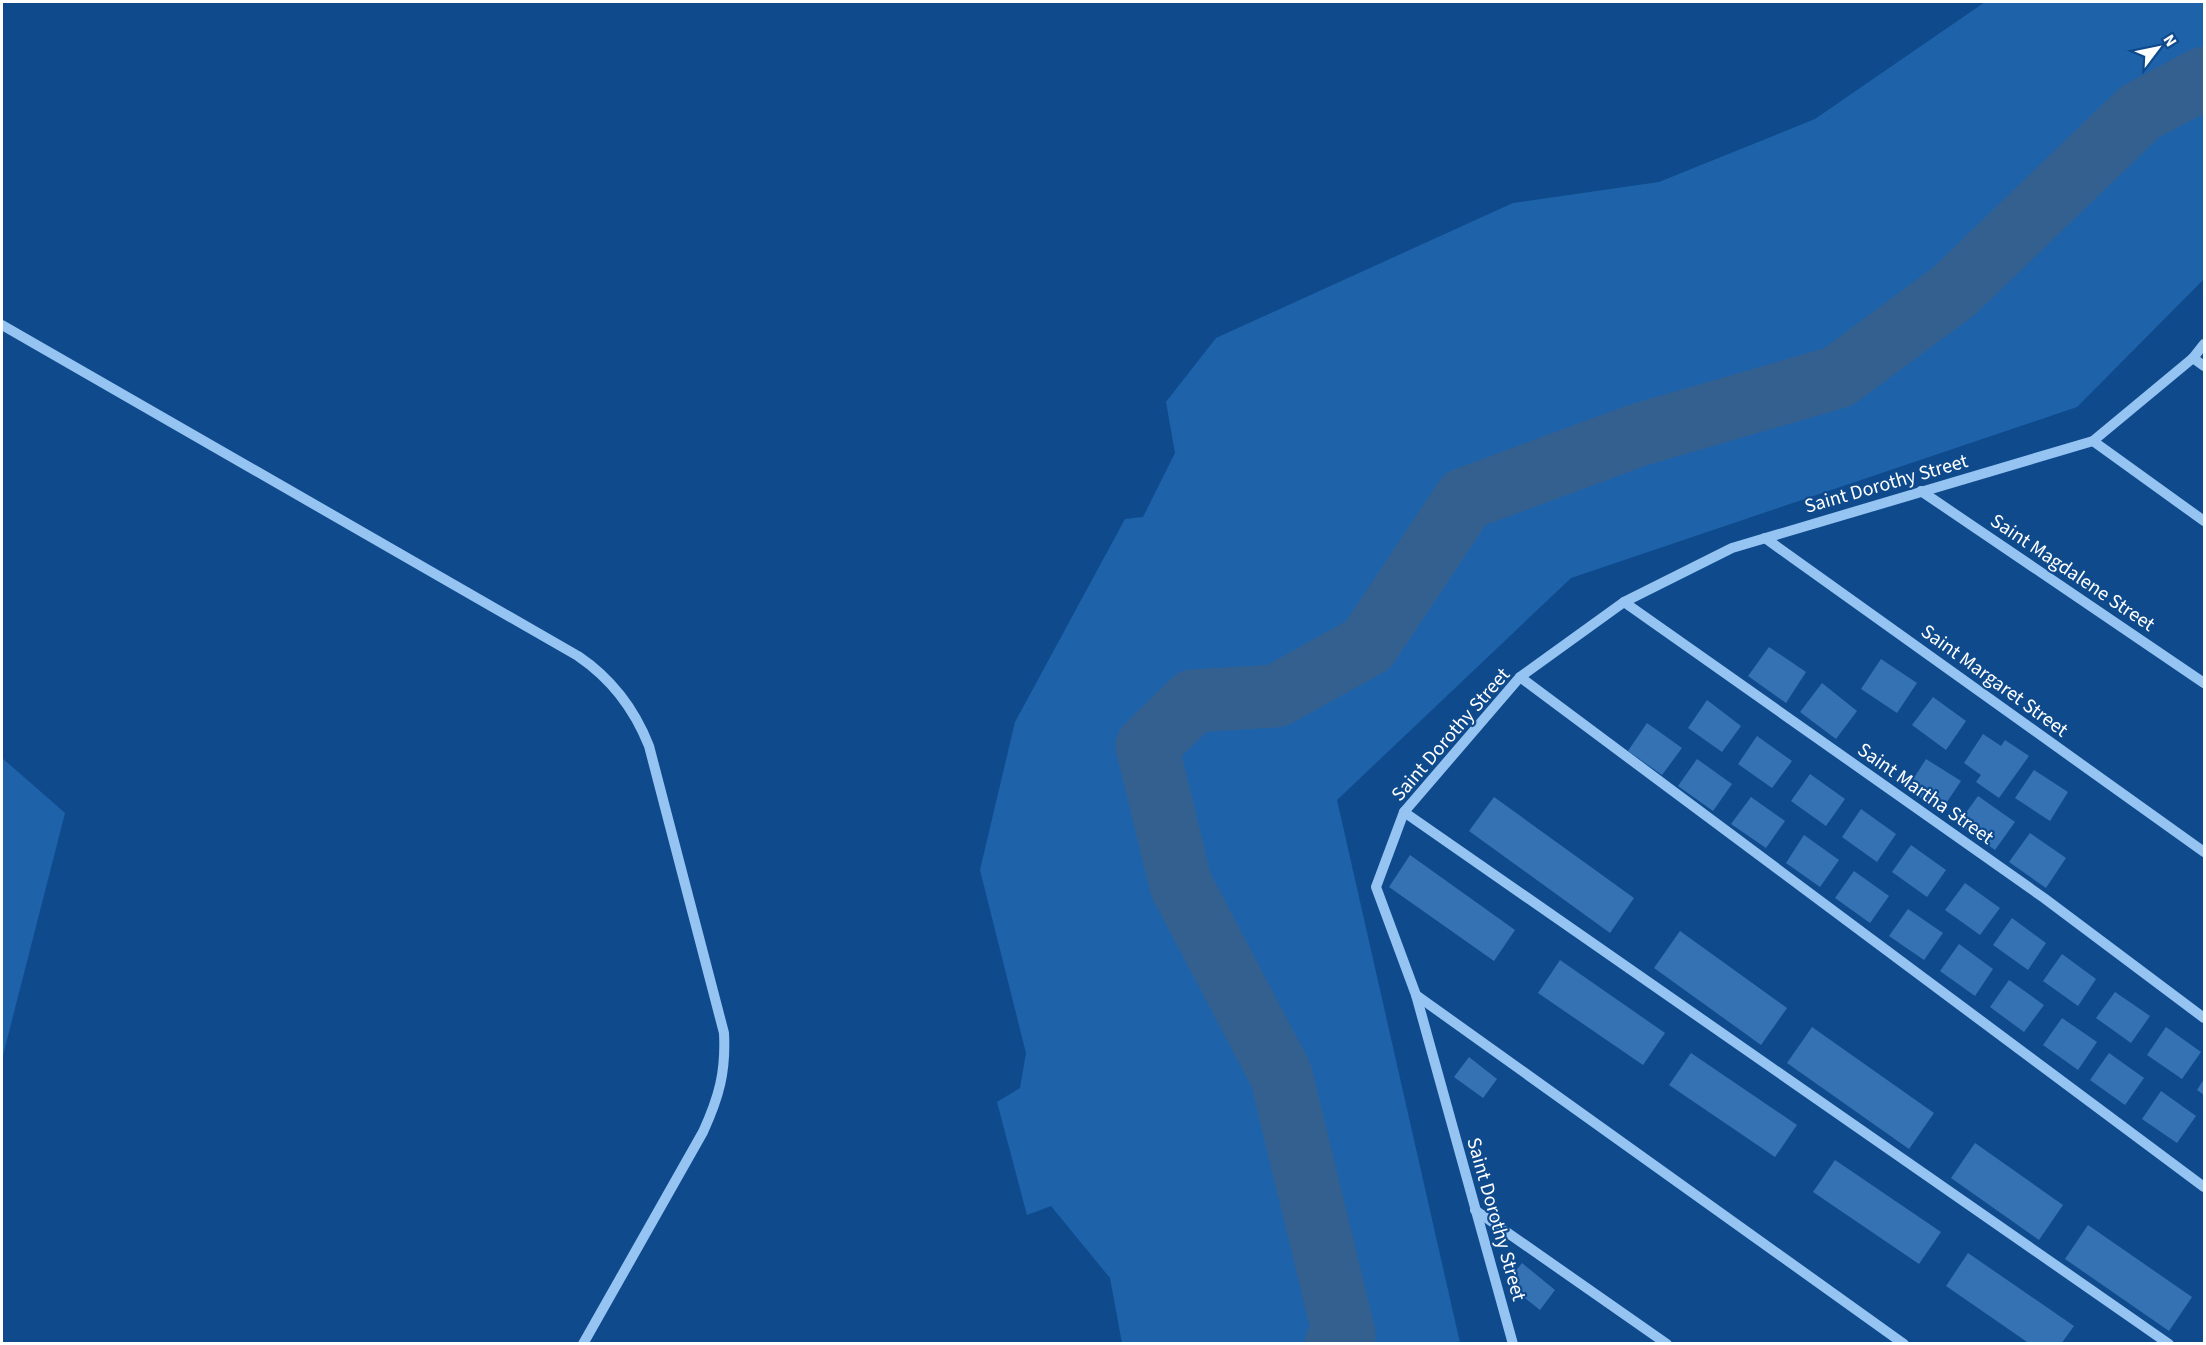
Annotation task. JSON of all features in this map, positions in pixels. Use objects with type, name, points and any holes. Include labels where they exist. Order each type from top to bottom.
[{"type":"street","points":[[2,325],[578,656],[596,668],[613,685],[640,724],[649,746],[724,1033],[725,1057],[722,1082],[715,1107],[703,1132],[583,1344]]},
{"type":"street","name":"Saint Dorothy Street","points":[[1514,1344],[1416,995],[1376,887],[1404,812],[1520,677],[1624,602],[1732,548],[2093,441],[2193,358],[2205,344]]},
{"type":"street","points":[[2193,358],[2205,366]]},
{"type":"street","points":[[2093,441],[2205,521]]},
{"type":"street","name":"Saint Magdalene Street","points":[[1921,491],[2205,683]]},
{"type":"street","name":"Saint Margaret Street","points":[[1765,538],[2205,852]]},
{"type":"street","name":"Saint Martha Street","points":[[1624,602],[2043,898],[2205,1018]]},
{"type":"street","points":[[1520,677],[2205,1187]]},
{"type":"street","points":[[1404,812],[2169,1344]]},
{"type":"street","points":[[1416,995],[1904,1344]]},
{"type":"street","points":[[1475,1210],[1667,1344]]},
{"type":"shaded area","points":[[1985,2],[2204,2],[2204,279],[2077,407],[1571,578],[1337,800],[1460,1343],[1122,1343],[1110,1278],[1051,1206],[1027,1215],[997,1102],[1020,1088],[1026,1053],[980,870],[1015,722],[1125,519],[1143,517],[1175,453],[1166,402],[1216,338],[1513,203],[1659,182],[1815,119]]},
{"type":"shaded area","points":[[2,758],[65,813],[2,1059]]},
{"type":"building","points":[[1769,647],[1806,672],[1786,703],[1748,676]]},
{"type":"building","points":[[1881,659],[1917,683],[1897,713],[1861,689]]},
{"type":"building","points":[[1822,683],[1857,711],[1836,739],[1800,712]]},
{"type":"building","points":[[1933,697],[1966,721],[1946,750],[1912,725]]},
{"type":"building","points":[[1707,700],[1741,726],[1722,752],[1688,728]]},
{"type":"building","points":[[1647,723],[1682,748],[1662,775],[1628,751]]},
{"type":"building","points":[[1983,734],[2001,746],[2005,740],[2029,756],[1999,798],[1976,782],[1981,775],[1964,763]]},
{"type":"building","points":[[1757,736],[1792,761],[1772,788],[1738,764]]},
{"type":"building","points":[[1697,759],[1732,784],[1713,811],[1678,786]]},
{"type":"building","points":[[1926,759],[1961,781],[1941,811],[1907,789]]},
{"type":"building","points":[[2034,770],[2068,792],[2050,821],[2015,798]]},
{"type":"building","points":[[1810,774],[1845,799],[1826,826],[1791,801]]},
{"type":"building","points":[[1978,796],[2015,822],[1995,850],[1958,824]]},
{"type":"building","points":[[1494,797],[1634,898],[1610,933],[1469,831]]},
{"type":"building","points":[[1751,797],[1785,821],[1766,848],[1731,824]]},
{"type":"building","points":[[1861,809],[1896,834],[1877,862],[1842,837]]},
{"type":"building","points":[[2030,833],[2066,858],[2046,888],[2009,862]]},
{"type":"building","points":[[1804,835],[1839,860],[1820,887],[1786,863]]},
{"type":"building","points":[[1911,845],[1946,870],[1927,897],[1892,872]]},
{"type":"building","points":[[1410,855],[1515,930],[1494,961],[1389,887]]},
{"type":"building","points":[[1854,871],[1889,896],[1870,923],[1835,898]]},
{"type":"building","points":[[1965,883],[2000,908],[1980,935],[1945,910]]},
{"type":"building","points":[[1908,909],[1943,933],[1924,960],[1889,936]]},
{"type":"building","points":[[2012,918],[2046,943],[2028,970],[1993,945]]},
{"type":"building","points":[[1680,931],[1787,1008],[1761,1045],[1654,968]]},
{"type":"building","points":[[1959,944],[1993,969],[1975,996],[1940,971]]},
{"type":"building","points":[[2062,954],[2096,979],[2078,1006],[2043,981]]},
{"type":"building","points":[[1560,960],[1665,1033],[1643,1065],[1538,993]]},
{"type":"building","points":[[2009,980],[2044,1005],[2024,1032],[1990,1007]]},
{"type":"building","points":[[2115,992],[2150,1016],[2131,1043],[2096,1018]]},
{"type":"building","points":[[2062,1018],[2097,1042],[2078,1070],[2043,1045]]},
{"type":"building","points":[[1812,1027],[1934,1113],[1909,1149],[1787,1063]]},
{"type":"building","points":[[2166,1027],[2201,1052],[2182,1079],[2147,1055]]},
{"type":"building","points":[[1691,1053],[1797,1125],[1775,1157],[1669,1085]]},
{"type":"building","points":[[2109,1053],[2144,1078],[2125,1105],[2090,1080]]},
{"type":"building","points":[[1469,1057],[1497,1079],[1483,1098],[1454,1077]]},
{"type":"building","points":[[2204,1079],[2204,1095],[2197,1090]]},
{"type":"building","points":[[2161,1091],[2196,1116],[2177,1143],[2142,1119]]},
{"type":"building","points":[[1975,1143],[2063,1205],[2039,1240],[1951,1178]]},
{"type":"building","points":[[1835,1160],[1941,1232],[1919,1264],[1813,1192]]},
{"type":"building","points":[[2088,1225],[2192,1297],[2169,1331],[2065,1259]]},
{"type":"building","points":[[1968,1253],[2074,1326],[2061,1344],[2030,1344],[1946,1286]]},
{"type":"building","points":[[1522,1263],[1555,1290],[1540,1310],[1506,1283]]},
{"type":"waterway","points":[[1336,1344],[1344,1334],[1281,1075],[1181,885],[1147,746],[1193,701],[1276,696],[1368,645],[1465,499],[1638,435],[1838,377],[1954,291],[2140,112],[2204,78]]}]
